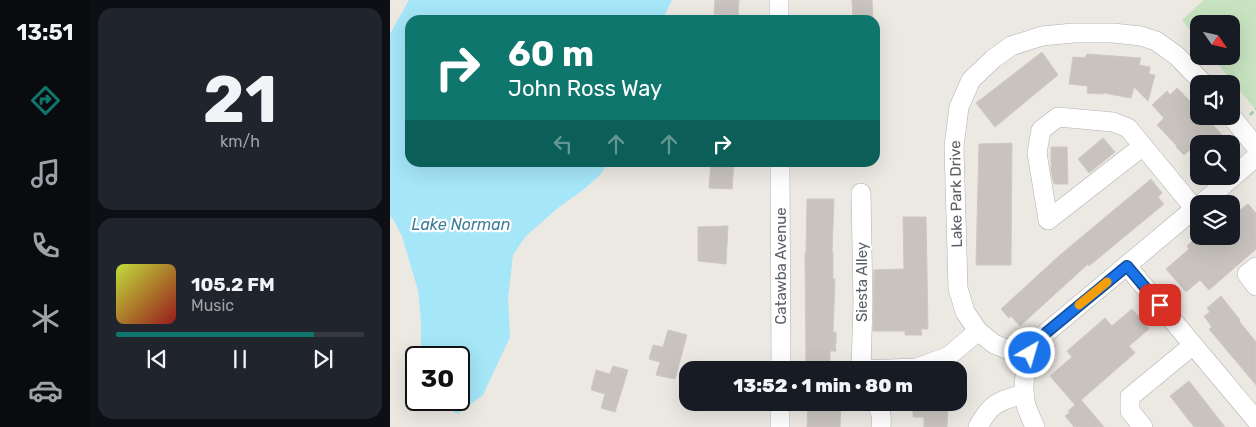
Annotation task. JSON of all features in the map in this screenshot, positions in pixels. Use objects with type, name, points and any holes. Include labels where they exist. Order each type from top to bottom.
[{"type":"street","points":[[779,0],[779,15]]},
{"type":"street","name":"Lake Park Drive","points":[[1029,358],[994,344],[978,331],[965,312],[958,288],[954,146],[959,107],[971,80],[993,59],[1011,46],[1042,36],[1073,32],[1141,36],[1156,41],[1177,56],[1195,75]]},
{"type":"street","points":[[1143,146],[1048,220],[1037,153],[1041,130],[1058,117],[1113,122],[1128,128],[1190,197]]},
{"type":"street","points":[[1238,125],[1256,147]]},
{"type":"street","points":[[1211,195],[1256,157]]},
{"type":"street","name":"Catawba Avenue","points":[[780,167],[780,361]]},
{"type":"street","name":"Siesta Alley","points":[[861,193],[863,303],[861,361]]},
{"type":"street","points":[[1036,427],[1026,405],[1024,394],[1029,358],[1036,343],[1190,213]]},
{"type":"street","points":[[1127,266],[1256,420]]},
{"type":"street","points":[[1256,267],[1247,274],[1256,286]]},
{"type":"street","points":[[935,361],[948,356],[978,331]]},
{"type":"street","points":[[1143,427],[1130,411],[1130,397],[1193,345]]},
{"type":"street","points":[[978,427],[988,410],[1004,399],[1024,394]]},
{"type":"street","points":[[780,411],[780,427]]},
{"type":"street","points":[[881,411],[882,427]]},
{"type":"green space","points":[[1204,0],[1256,0],[1256,110],[1240,91],[1240,75],[1227,75],[1218,65],[1240,65],[1240,15],[1190,15],[1190,30],[1182,20]]},
{"type":"water","name":"Lake Norman","points":[[409,0],[672,0],[664,15],[405,15],[405,167],[605,167],[600,175],[583,190],[559,207],[525,237],[513,255],[508,298],[510,337],[483,395],[470,405],[470,346],[421,346],[418,290],[402,236],[390,216],[390,34]]},
{"type":"building","points":[[715,0],[739,0],[738,15],[714,14]]},
{"type":"building","points":[[852,0],[872,0],[873,15],[853,15]]},
{"type":"building","points":[[1042,52],[1058,75],[995,127],[976,103]]},
{"type":"building","points":[[1087,54],[1141,58],[1139,65],[1150,67],[1149,74],[1155,75],[1148,101],[1134,87],[1131,98],[1104,93],[1087,93],[1088,86],[1069,84],[1073,57],[1085,58]]},
{"type":"building","points":[[1177,88],[1190,101],[1190,125],[1213,125],[1222,135],[1190,135],[1190,150],[1184,155],[1157,125],[1164,118],[1152,105],[1167,91],[1170,95]]},
{"type":"building","points":[[1103,138],[1115,152],[1089,173],[1078,159]]},
{"type":"building","points":[[1012,143],[1011,265],[976,265],[979,144]]},
{"type":"building","points":[[1051,147],[1067,147],[1068,184],[1054,184],[1051,171]]},
{"type":"building","points":[[711,167],[734,167],[732,189],[709,188]]},
{"type":"building","points":[[1151,179],[1162,193],[1158,197],[1164,204],[1089,266],[1088,264],[1020,326],[1011,316],[1009,318],[1001,309],[1060,255]]},
{"type":"building","points":[[807,199],[834,199],[832,252],[833,279],[835,279],[833,332],[836,332],[836,351],[830,351],[830,361],[806,361]]},
{"type":"building","points":[[1248,204],[1256,213],[1256,249],[1209,290],[1200,280],[1186,292],[1166,269],[1189,249],[1187,246],[1190,243],[1190,245],[1240,245],[1240,210]]},
{"type":"building","points":[[903,217],[926,217],[928,329],[921,329],[922,335],[905,335],[905,331],[873,331],[874,270],[904,269]]},
{"type":"building","points":[[728,226],[726,264],[698,261],[698,227]]},
{"type":"building","points":[[1221,296],[1256,342],[1256,385],[1209,329],[1212,327],[1204,316],[1210,312],[1207,308]]},
{"type":"building","points":[[1132,309],[1149,329],[1129,346],[1135,353],[1081,400],[1104,427],[1074,427],[1065,416],[1075,405],[1050,376],[1072,357],[1067,351],[1105,318],[1112,326]]},
{"type":"building","points":[[668,330],[687,335],[675,379],[656,375],[660,362],[649,359],[653,345],[663,347]]},
{"type":"building","points":[[613,366],[628,370],[615,412],[601,408],[605,394],[591,390],[596,370],[610,374]]},
{"type":"building","points":[[1189,381],[1225,427],[1194,427],[1170,396]]},
{"type":"building","points":[[808,411],[841,411],[840,427],[807,427]]},
{"type":"building","points":[[913,411],[948,411],[947,427],[924,427],[924,417],[913,417]]},
{"type":"slow traffic","points":[[1079,305],[1107,282]]},
{"type":"route","points":[[1030,353],[1036,343],[1047,332],[1127,266],[1160,305]]}]
